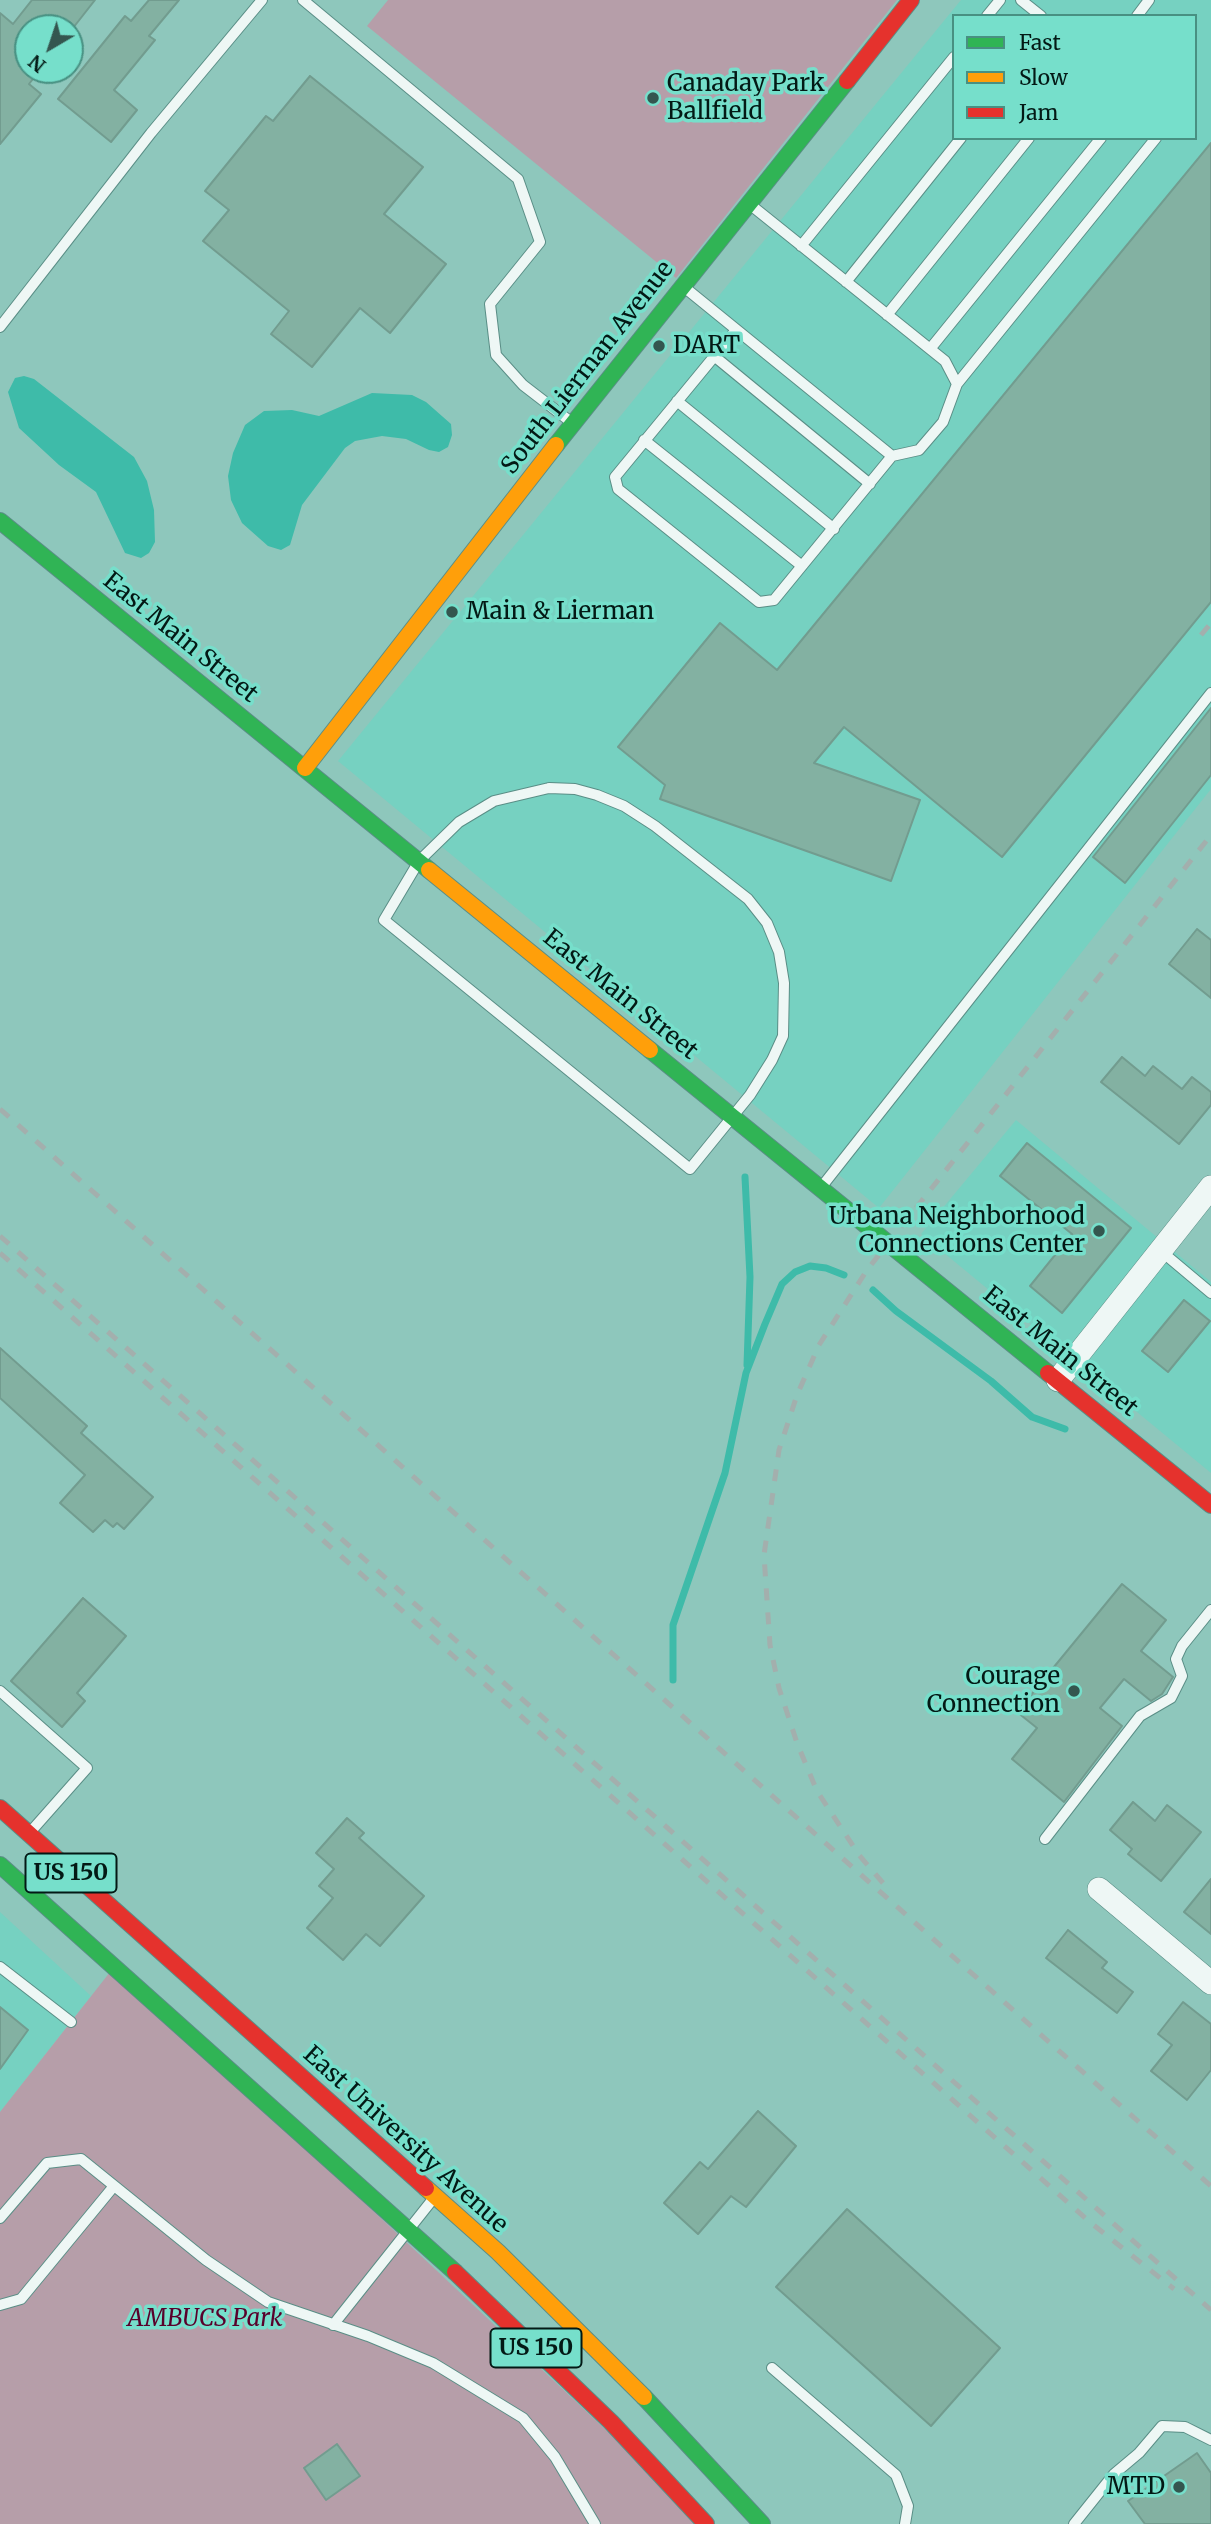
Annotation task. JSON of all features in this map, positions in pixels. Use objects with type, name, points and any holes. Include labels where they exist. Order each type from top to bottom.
[{"type":"main road","name":"South Lierman Avenue","points":[[305,768],[572,424],[911,0]]},
{"type":"main road","name":"East Main Street","points":[[0,521],[1211,1505]]},
{"type":"main road","name":"East University Avenue","points":[[0,1808],[435,2197],[583,2334],[762,2524]]},
{"type":"main road","name":"US 150","points":[[0,1866],[408,2227],[611,2422],[706,2524]]},
{"type":"street","points":[[1058,1380],[1211,1187]]},
{"type":"street","points":[[1099,1889],[1211,1983]]},
{"type":"lane","points":[[0,327],[151,133],[262,0]]},
{"type":"lane","points":[[303,0],[518,179],[540,242],[490,304],[496,355],[523,385],[572,424]]},
{"type":"lane","points":[[989,14],[1000,0]]},
{"type":"lane","points":[[1021,0],[1038,14]]},
{"type":"lane","points":[[801,246],[952,59]]},
{"type":"lane","points":[[846,282],[959,140]]},
{"type":"lane","points":[[887,315],[1027,140]]},
{"type":"lane","points":[[930,349],[1099,140]]},
{"type":"lane","points":[[736,330],[615,477],[618,489],[759,602],[774,600],[892,456],[919,450],[943,422],[957,384],[1154,140]]},
{"type":"lane","points":[[748,203],[945,361],[957,384]]},
{"type":"lane","points":[[682,285],[892,456]]},
{"type":"lane","points":[[714,356],[870,484]]},
{"type":"lane","points":[[677,401],[834,529]]},
{"type":"lane","points":[[644,440],[802,566]]},
{"type":"lane","points":[[821,1187],[1211,693]]},
{"type":"lane","points":[[549,788],[575,789],[624,806],[655,826],[748,899],[767,923],[779,952],[784,983],[783,1037],[772,1060],[734,1116],[690,1169],[384,920],[419,861],[459,822],[494,801],[549,788]]},
{"type":"lane","points":[[1161,1251],[1211,1293]]},
{"type":"lane","points":[[1045,1839],[1140,1716],[1171,1698],[1182,1676],[1176,1659],[1182,1646],[1211,1611]]},
{"type":"lane","points":[[0,1691],[87,1768],[29,1834]]},
{"type":"lane","points":[[0,1967],[71,2022]]},
{"type":"lane","points":[[0,2218],[47,2163],[81,2159],[206,2260],[268,2302],[433,2363],[523,2418],[555,2457],[595,2524]]},
{"type":"lane","points":[[0,2305],[21,2299],[114,2186]]},
{"type":"lane","points":[[333,2325],[408,2227],[435,2197]]},
{"type":"lane","points":[[772,2368],[896,2475],[908,2506],[905,2524]]},
{"type":"lane","points":[[1074,2524],[1114,2474],[1139,2453],[1162,2426],[1185,2427],[1211,2440]]},
{"type":"shaded area","points":[[961,0],[1211,0],[1211,789],[879,1208],[338,761]]},
{"type":"shaded area","points":[[24,376],[34,379],[134,457],[147,481],[154,510],[155,542],[149,553],[141,558],[125,553],[96,492],[59,465],[19,428],[8,392],[15,378]]},
{"type":"shaded area","points":[[372,393],[412,395],[426,402],[451,424],[452,435],[448,447],[439,452],[406,439],[382,436],[355,441],[345,448],[302,505],[290,545],[281,550],[268,546],[242,523],[231,500],[228,476],[233,453],[245,425],[264,411],[292,410],[319,416]]},
{"type":"shaded area","points":[[1016,1120],[1211,1282],[1211,1473],[921,1234]]},
{"type":"shaded area","points":[[0,1912],[91,1996],[0,2112]]},
{"type":"green space","points":[[388,0],[897,0],[676,278],[367,26]]},
{"type":"green space","name":"AMBUCS Park","points":[[114,1967],[706,2524],[0,2524],[0,2112]]},
{"type":"building","points":[[32,0],[95,0],[84,14],[21,14]]},
{"type":"building","points":[[149,0],[179,0],[149,36],[155,40],[114,90],[137,110],[111,142],[58,99],[70,84],[84,84],[84,67],[125,16],[131,21]]},
{"type":"building","points":[[0,13],[13,24],[14,84],[29,84],[41,94],[0,144]]},
{"type":"building","points":[[310,76],[423,167],[384,214],[446,264],[390,333],[360,308],[312,367],[271,334],[289,311],[203,241],[229,210],[205,191],[266,116],[273,121]]},
{"type":"building","points":[[1211,143],[1211,602],[1002,857],[844,727],[814,763],[920,800],[891,881],[660,799],[665,785],[618,747],[720,623],[777,670]]},
{"type":"building","points":[[1211,708],[1211,775],[1125,883],[1093,857]]},
{"type":"building","points":[[1197,929],[1211,940],[1211,998],[1169,964]]},
{"type":"building","points":[[1122,1057],[1145,1076],[1153,1066],[1182,1089],[1192,1077],[1211,1092],[1211,1105],[1179,1144],[1101,1082]]},
{"type":"building","name":"Urbana Neighborhood Connections Center","points":[[1027,1143],[1131,1228],[1062,1313],[1030,1286],[1072,1234],[1000,1176]]},
{"type":"building","points":[[1184,1300],[1210,1321],[1168,1372],[1142,1351]]},
{"type":"building","points":[[0,1348],[87,1426],[81,1433],[153,1497],[124,1529],[117,1523],[113,1527],[105,1520],[93,1532],[60,1503],[85,1475],[0,1398]]},
{"type":"building","name":"Courage Connection","points":[[1122,1584],[1166,1620],[1141,1651],[1173,1677],[1162,1694],[1151,1701],[1124,1679],[1100,1708],[1122,1726],[1064,1802],[1012,1759],[1037,1728],[1017,1712]]},
{"type":"building","points":[[83,1598],[126,1636],[77,1693],[85,1701],[62,1727],[11,1681]]},
{"type":"building","points":[[1133,1802],[1155,1821],[1167,1805],[1201,1832],[1161,1881],[1128,1854],[1132,1849],[1110,1830]]},
{"type":"building","points":[[347,1818],[364,1833],[359,1838],[424,1896],[380,1946],[366,1934],[343,1960],[307,1928],[333,1898],[319,1886],[334,1869],[316,1853]]},
{"type":"building","points":[[1211,1879],[1211,1934],[1184,1912]]},
{"type":"building","points":[[1068,1930],[1107,1962],[1102,1968],[1133,1992],[1117,2013],[1046,1958]]},
{"type":"building","points":[[1183,2002],[1211,2024],[1211,2070],[1187,2100],[1151,2071],[1172,2045],[1158,2034]]},
{"type":"building","points":[[0,2007],[28,2030],[0,2069]]},
{"type":"building","points":[[758,2111],[796,2146],[746,2207],[731,2196],[698,2234],[664,2203],[700,2162],[708,2169]]},
{"type":"building","points":[[847,2209],[1000,2348],[931,2426],[776,2287]]},
{"type":"building","points":[[337,2444],[360,2476],[326,2500],[304,2468]]},
{"type":"building","name":"MTD","points":[[1197,2453],[1211,2473],[1211,2524],[1145,2524],[1128,2501]]},
{"type":"waterway","points":[[745,1177],[750,1277],[747,1365]]},
{"type":"waterway","points":[[673,1680],[673,1625],[725,1473],[746,1373],[765,1324],[782,1284],[795,1272],[810,1266],[826,1268],[844,1275]]},
{"type":"waterway","points":[[873,1290],[896,1311],[991,1381],[1032,1417],[1065,1429]]},
{"type":"railway","points":[[1201,635],[1211,623]]},
{"type":"railway","points":[[883,1883],[859,1855],[817,1791],[797,1743],[779,1688],[770,1645],[764,1555],[779,1450],[797,1395],[819,1345],[867,1270],[1211,835]]},
{"type":"railway","points":[[0,1109],[1211,2186]]},
{"type":"railway","points":[[0,1236],[1211,2310]]},
{"type":"railway","points":[[0,1253],[1091,2223],[1174,2289]]},
{"type":"traffic: fast","points":[[556,445],[847,81]]},
{"type":"traffic: fast","points":[[0,521],[429,870]]},
{"type":"traffic: fast","points":[[650,1050],[1048,1373]]},
{"type":"traffic: fast","points":[[0,1865],[455,2272]]},
{"type":"traffic: fast","points":[[644,2397],[762,2524]]},
{"type":"traffic: slow","points":[[305,768],[556,445]]},
{"type":"traffic: slow","points":[[429,870],[650,1050]]},
{"type":"traffic: slow","points":[[426,2188],[498,2252],[644,2397]]},
{"type":"traffic: jam","points":[[847,81],[911,0]]},
{"type":"traffic: jam","points":[[1048,1373],[1211,1505]]},
{"type":"traffic: jam","points":[[0,1808],[426,2188]]},
{"type":"traffic: jam","points":[[455,2272],[611,2422],[706,2524]]},
{"type":"place","name":"Canaday Park Ballfield","points":[[653,98]]},
{"type":"place","name":"DART","points":[[659,346]]},
{"type":"place","name":"Main & Lierman","points":[[452,612]]},
{"type":"place","name":"Urbana Neighborhood Connections Center","points":[[1099,1231]]},
{"type":"place","name":"Courage Connection","points":[[1074,1691]]},
{"type":"place","name":"MTD","points":[[1179,2487]]}]
